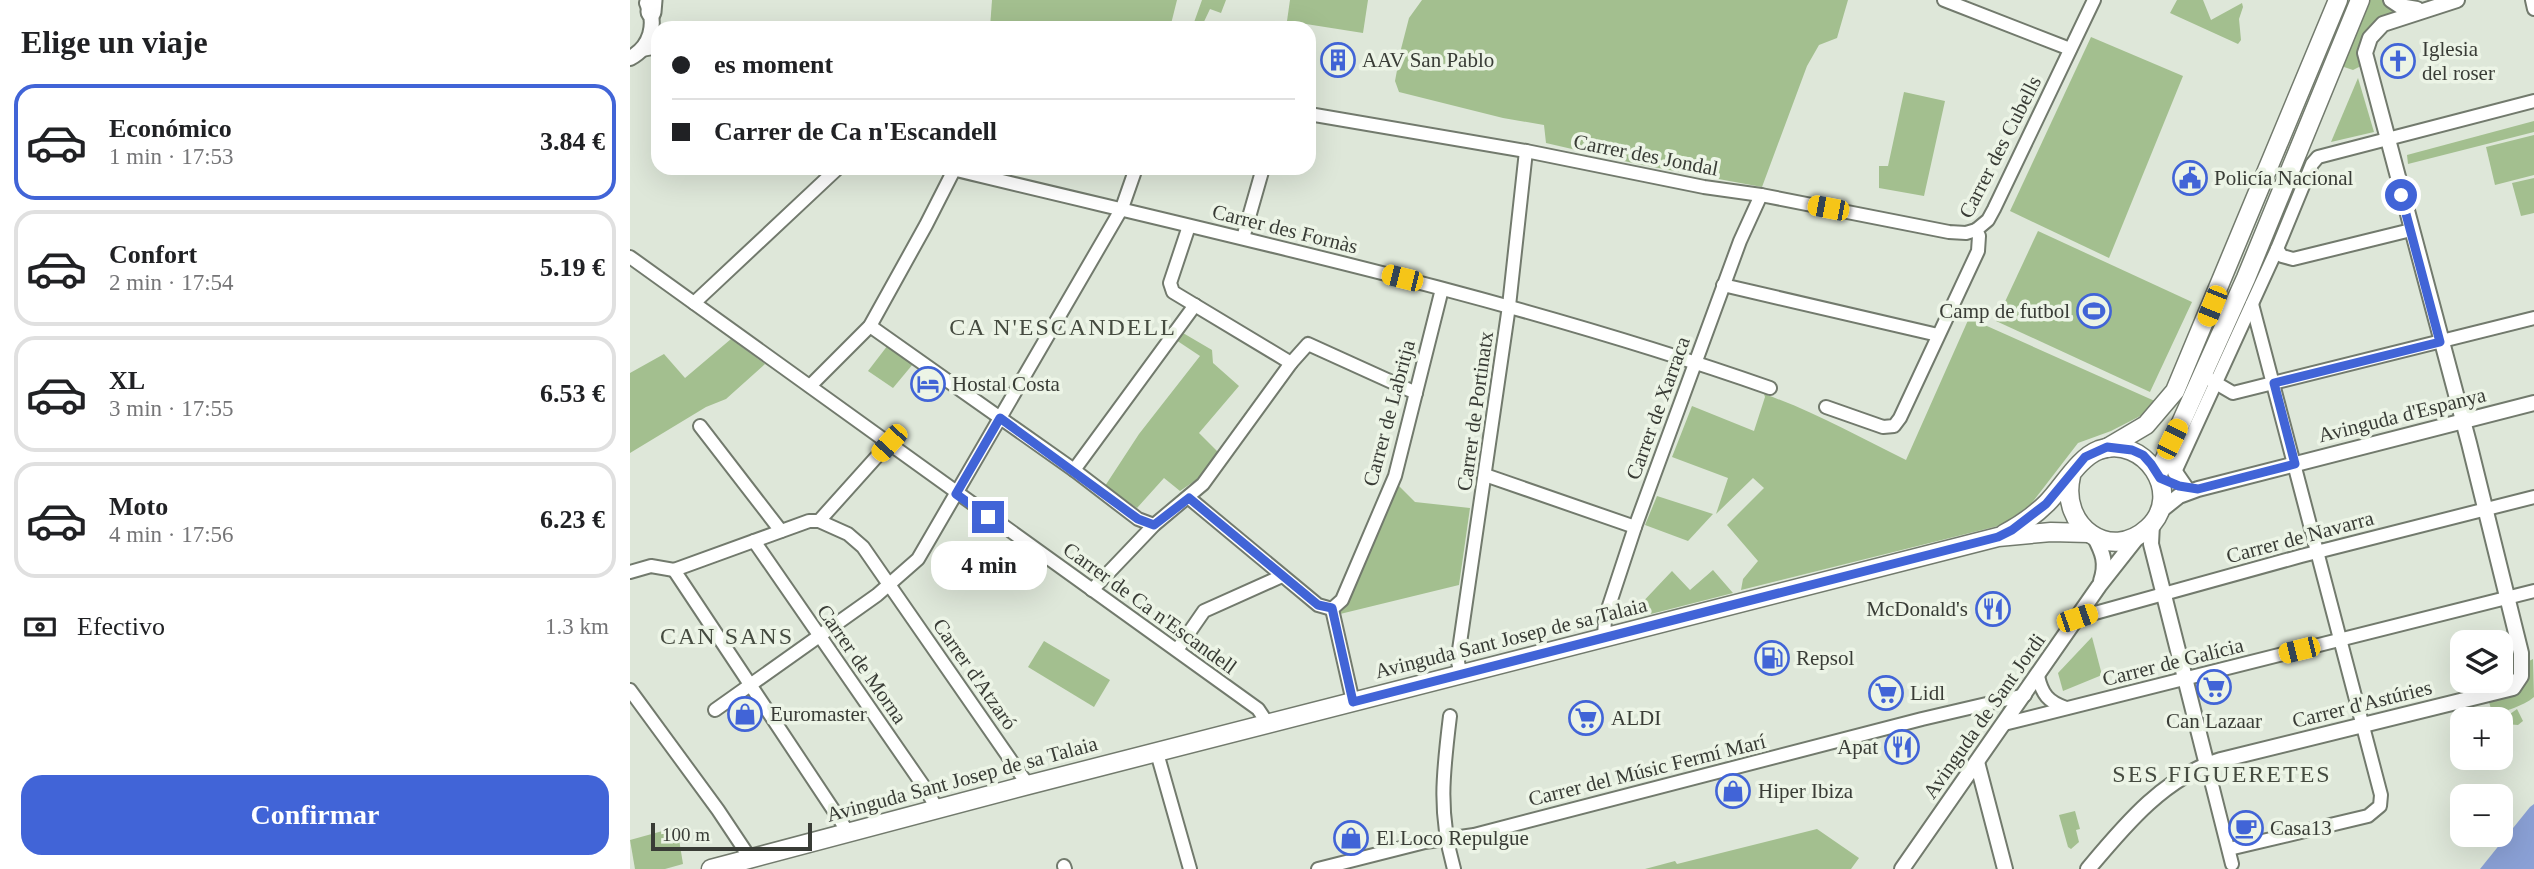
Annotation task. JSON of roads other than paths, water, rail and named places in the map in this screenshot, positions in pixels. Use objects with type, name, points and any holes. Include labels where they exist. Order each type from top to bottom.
[{"type":"main road","points":[[1998,537],[2035,513],[2071,476],[2085,457],[2137,432],[2154,418],[2175,391],[2338,0]]},
{"type":"main road","points":[[1998,537],[2051,532],[2092,535],[2117,541],[2150,524],[2162,501],[2164,475],[2172,439],[2209,379],[2246,278],[2360,0]]},
{"type":"main road","points":[[2035,513],[2081,450],[2154,418]]},
{"type":"main road","points":[[2107,447],[2119,447],[2143,455],[2164,475]]},
{"type":"main road","points":[[2071,476],[2068,502],[2072,514],[2092,535]]},
{"type":"main road","name":"Avinguda Sant Josep de sa Talaia","points":[[711,869],[1028,785],[1998,537]]},
{"type":"street","points":[[1944,0],[2070,49]]},
{"type":"street","name":"Carrer des Cubells","points":[[1826,407],[1883,427],[1894,426],[1900,418],[1978,251],[1979,236],[1976,230],[1988,220],[1994,209],[2094,0]]},
{"type":"street","points":[[2391,0],[2400,6],[2422,10]]},
{"type":"street","points":[[2458,0],[2383,24],[2370,38],[2365,53],[2463,422],[2506,598]]},
{"type":"street","points":[[2532,0],[2534,9]]},
{"type":"street","points":[[636,54],[649,40],[651,22]]},
{"type":"street","points":[[2192,488],[2164,475],[2209,379],[2252,304],[2312,164],[2318,157],[2534,101]]},
{"type":"street","name":"Carrer des Jondal","points":[[1316,115],[1525,151],[1950,232],[1966,233],[1976,230]]},
{"type":"street","name":"Carrer de Portinatx","points":[[1461,675],[1459,650],[1509,306],[1525,151]]},
{"type":"street","points":[[694,303],[831,175]]},
{"type":"street","points":[[810,386],[870,326],[926,225],[949,175]]},
{"type":"street","name":"Carrer des Fornàs","points":[[982,175],[1509,306],[1695,362],[1770,388]]},
{"type":"street","points":[[715,710],[877,595],[918,559],[1122,208],[1134,175]]},
{"type":"street","points":[[1243,238],[1261,175]]},
{"type":"street","name":"Carrer de Xarraca","points":[[1604,638],[1605,618],[1635,527],[1723,285],[1760,195]]},
{"type":"street","points":[[1189,226],[1170,283],[1173,292],[1291,363]]},
{"type":"street","points":[[2277,249],[2282,256],[2293,260],[2411,230]]},
{"type":"street","name":"Carrer de Ca n'Escandell","points":[[630,257],[1258,709],[1268,724]]},
{"type":"street","points":[[1723,285],[1938,335]]},
{"type":"street","name":"Carrer de Labritja","points":[[1332,608],[1342,600],[1395,476],[1442,289]]},
{"type":"street","points":[[2230,849],[2368,816],[2380,807],[2381,795],[2252,304]]},
{"type":"street","points":[[1074,470],[1195,305]]},
{"type":"street","points":[[2209,379],[2233,393],[2534,318]]},
{"type":"street","points":[[870,326],[1074,470],[1138,519],[1154,525]]},
{"type":"street","points":[[1092,590],[1154,525],[1203,484],[1291,363],[1308,344],[1416,393]]},
{"type":"street","name":"Avinguda d'Espanya","points":[[2150,524],[2179,496],[2192,488],[2534,403]]},
{"type":"street","points":[[700,426],[781,531]]},
{"type":"street","points":[[630,572],[651,566],[674,570],[799,523],[819,521],[889,443]]},
{"type":"street","points":[[1485,475],[1635,527]]},
{"type":"street","name":"Carrer de Navarra","points":[[2077,618],[2318,552],[2534,497]]},
{"type":"street","points":[[1189,498],[1318,605],[1332,608],[1353,702]]},
{"type":"street","name":"Carrer d'Atzaró","points":[[819,521],[848,534],[863,547],[1028,785]]},
{"type":"street","points":[[2150,524],[2151,544],[2232,864]]},
{"type":"street","name":"Avinguda de Sant Jordi","points":[[1902,869],[2099,586],[2150,524]]},
{"type":"street","name":"Avinguda de Sant Jordi","points":[[2092,535],[2105,559],[2105,569],[2099,586]]},
{"type":"street","name":"Carrer de Morna","points":[[754,541],[928,791],[937,809]]},
{"type":"street","points":[[674,570],[848,832]]},
{"type":"street","points":[[1177,650],[1204,611],[1282,576]]},
{"type":"street","name":"Carrer de Galícia","points":[[2004,724],[2534,591]]},
{"type":"street","name":"Carrer d'Astúries","points":[[2088,869],[2139,813],[2178,780],[2207,765],[2513,688],[2521,676],[2521,653],[2506,598]]},
{"type":"street","points":[[2038,676],[2045,696],[2055,705],[2066,709]]},
{"type":"street","points":[[630,690],[718,810],[750,859]]},
{"type":"street","name":"Carrer del Músic Fermí Marí","points":[[1318,869],[1425,842],[1474,835],[1983,703],[2025,695]]},
{"type":"street","points":[[1450,716],[1442,783],[1446,838],[1454,869]]},
{"type":"street","points":[[1157,753],[1190,869]]},
{"type":"street","points":[[1978,762],[2005,869]]},
{"type":"street","points":[[1956,793],[1974,792],[1986,800]]},
{"type":"water","points":[[2534,804],[2534,869],[2480,869],[2498,847],[2513,847],[2513,828]]},
{"type":"place","name":"AAV San Pablo","points":[[1338,60]]},
{"type":"place","name":"Iglesia del roser","points":[[2398,61]]},
{"type":"place","name":"Policía Nacional","points":[[2190,178]]},
{"type":"place","name":"Camp de futbol","points":[[2094,311]]},
{"type":"place","name":"Hostal Costa","points":[[928,384]]},
{"type":"place","name":"McDonald's","points":[[1993,609]]},
{"type":"place","name":"Repsol","points":[[1772,658]]},
{"type":"place","name":"Can Lazaar","points":[[2214,687]]},
{"type":"place","name":"Lidl","points":[[1886,693]]},
{"type":"place","name":"Euromaster","points":[[745,714]]},
{"type":"place","name":"ALDI","points":[[1586,718]]},
{"type":"place","name":"Apat","points":[[1902,747]]},
{"type":"place","name":"Hiper Ibiza","points":[[1733,791]]},
{"type":"place","name":"Casa13","points":[[2246,828]]},
{"type":"place","name":"El Loco Repulgue","points":[[1351,838]]},
{"type":"district","name":"CA N'ESCANDELL","points":[[1063,327]]},
{"type":"district","name":"CAN SANS","points":[[727,636]]},
{"type":"district","name":"SES FIGUERETES","points":[[2222,774]]}]
